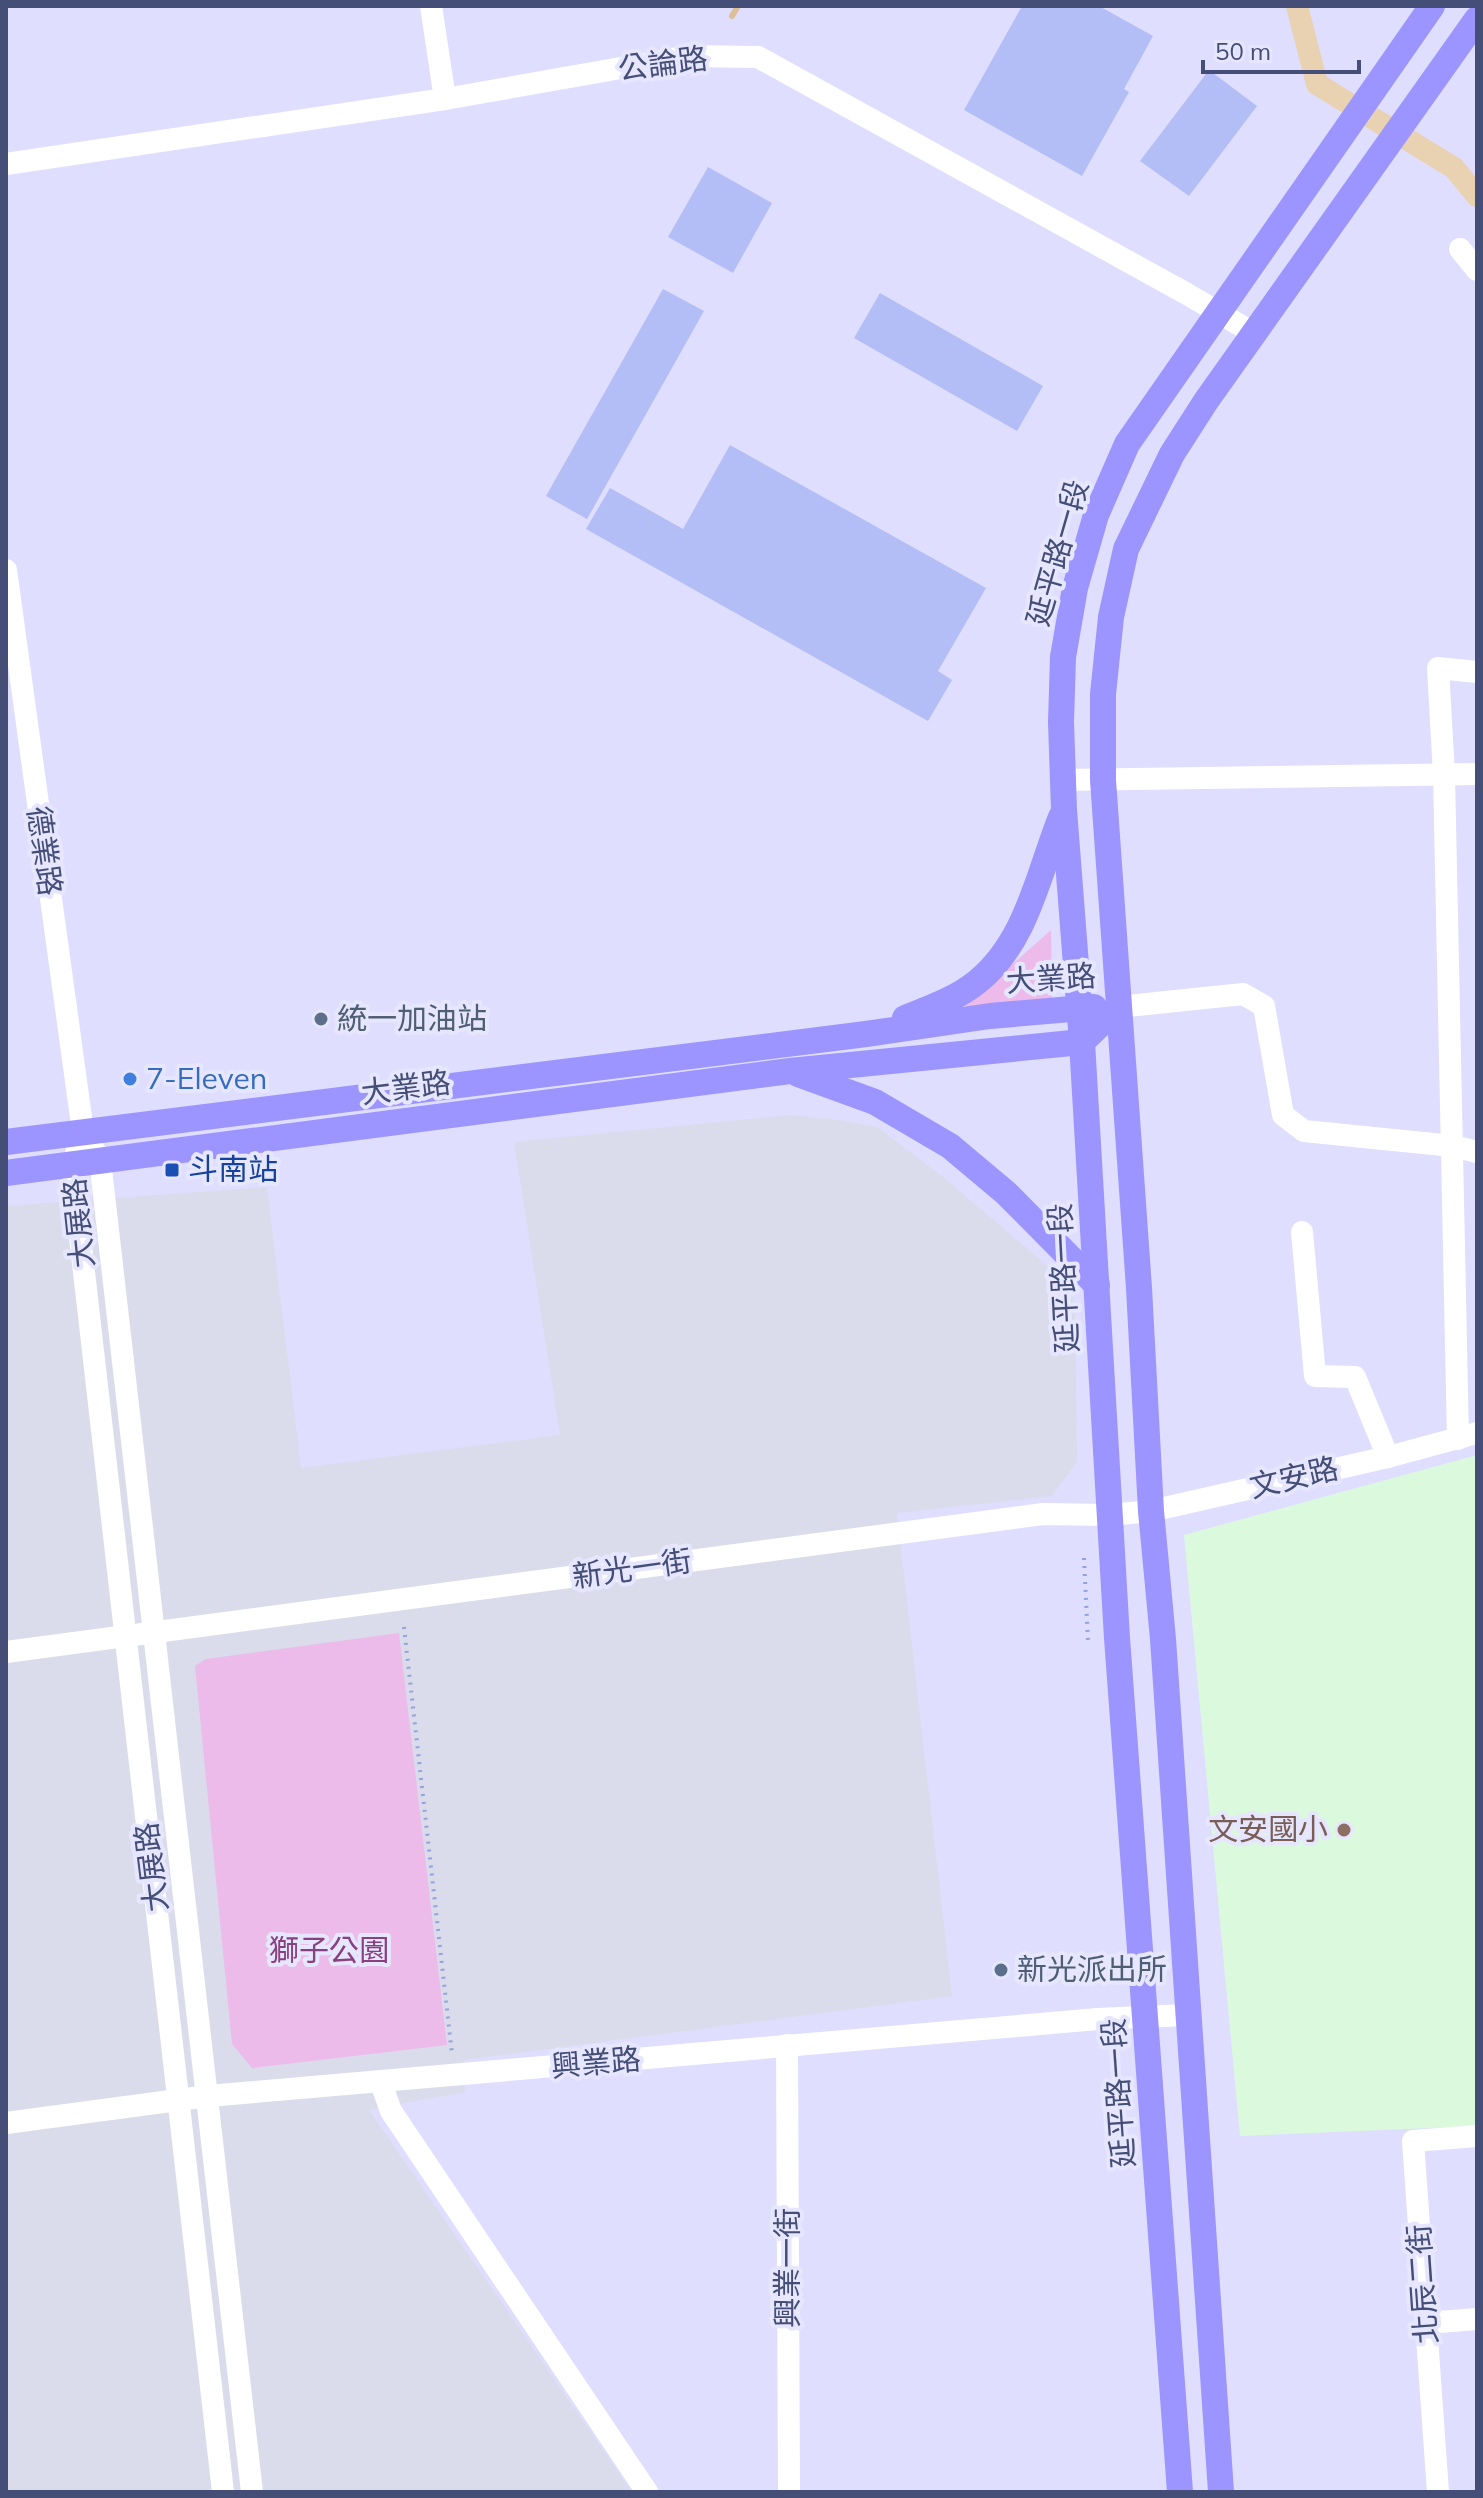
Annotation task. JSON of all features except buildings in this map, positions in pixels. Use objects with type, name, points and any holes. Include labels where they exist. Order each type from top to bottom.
[{"type":"main road","name":"延平路一段","points":[[1180,2492],[1109,1515],[1082,1042],[1064,810],[1063,657],[1075,588],[1096,515],[1127,444],[1432,6]]},
{"type":"main road","points":[[1221,2492],[1103,780],[1103,694],[1111,617],[1126,549],[1172,454],[1206,401],[1477,19]]},
{"type":"main road","points":[[1084,556],[1122,568]]},
{"type":"main road","points":[[866,1034],[949,1000],[978,981],[1005,953],[1031,904],[1064,810]]},
{"type":"main road","name":"大業路","points":[[6,1142],[990,1016],[1118,1007]]},
{"type":"main road","name":"大業路","points":[[6,1173],[790,1071],[1082,1042],[1118,1007]]},
{"type":"main road","points":[[630,1063],[635,1091]]},
{"type":"main road","points":[[790,1071],[875,1102],[950,1146],[1006,1193],[1097,1285]]},
{"type":"main road","points":[[293,1105],[299,1134]]},
{"type":"street","points":[[431,6],[445,99]]},
{"type":"street","name":"公論路","points":[[6,164],[445,99],[689,56],[758,57],[1255,334]]},
{"type":"street","points":[[1460,249],[1477,270]]},
{"type":"street","name":"德業路","points":[[6,570],[9,614],[83,1131]]},
{"type":"street","points":[[1468,1436],[1453,1146],[1444,774],[1438,668],[1477,672]]},
{"type":"street","points":[[1063,780],[1477,774]]},
{"type":"street","points":[[1118,1007],[1243,994],[1264,1006],[1283,1115],[1304,1131],[1453,1146],[1477,1152]]},
{"type":"street","name":"大展路","points":[[83,1131],[100,1160],[252,2492]]},
{"type":"street","name":"大展路","points":[[83,1131],[72,1164],[223,2492]]},
{"type":"street","points":[[1302,1232],[1315,1376],[1355,1377],[1388,1457]]},
{"type":"street","name":"文安路","points":[[1109,1515],[1151,1511],[1468,1436]]},
{"type":"street","name":"新光一街","points":[[6,1652],[1043,1514],[1109,1515]]},
{"type":"street","name":"興業路","points":[[6,2123],[208,2096],[787,2045],[1187,2015]]},
{"type":"street","name":"興業一街","points":[[787,2045],[789,2492]]},
{"type":"street","points":[[381,2083],[391,2111],[647,2492]]},
{"type":"street","name":"北辰二街","points":[[1438,2492],[1413,2141],[1477,2136]]},
{"type":"street","points":[[1426,2323],[1477,2319]]},
{"type":"path","points":[[1084,1558],[1088,1642]]},
{"type":"path","points":[[404,1627],[452,2056]]},
{"type":"shaded area","points":[[790,1115],[877,1127],[943,1177],[1063,1279],[1075,1303],[1077,1462],[1052,1496],[897,1513],[952,1996],[464,2060],[465,2092],[369,2110],[632,2492],[6,2492],[6,1206],[267,1187],[301,1468],[560,1435],[514,1142]]},
{"type":"shaded area","name":"文安國小","points":[[1477,1455],[1477,2126],[1240,2136],[1184,1535]]},
{"type":"green space","points":[[1051,930],[1052,998],[964,1007]]},
{"type":"green space","name":"獅子公園","points":[[399,1633],[447,2045],[252,2068],[232,2044],[195,1666],[206,1659]]},
{"type":"waterway","points":[[732,16],[738,6]]},
{"type":"waterway","points":[[1297,6],[1317,84],[1454,168],[1477,196]]},
{"type":"place","name":"統一加油站","points":[[321,1019]]},
{"type":"place","name":"7-Eleven","points":[[130,1079]]},
{"type":"place","name":"斗南站","points":[[172,1170]]},
{"type":"place","name":"文安國小","points":[[1344,1830]]},
{"type":"place","name":"新光派出所","points":[[1001,1970]]}]
